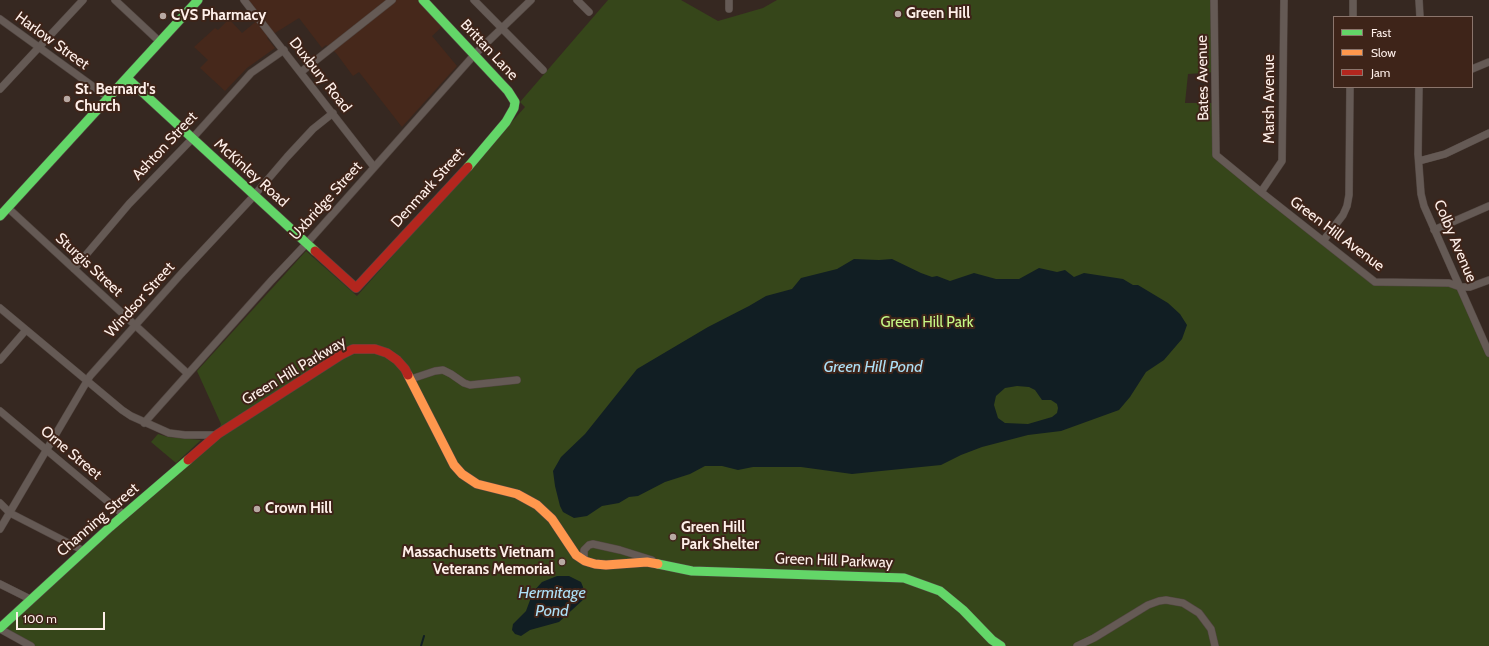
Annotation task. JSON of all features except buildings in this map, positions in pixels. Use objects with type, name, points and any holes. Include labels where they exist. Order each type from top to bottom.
[{"type":"street","points":[[0,89],[83,0]]},
{"type":"street","points":[[115,0],[160,42]]},
{"type":"street","points":[[0,216],[198,0]]},
{"type":"street","name":"Duxbury Road","points":[[244,0],[374,167]]},
{"type":"street","points":[[301,72],[392,0]]},
{"type":"street","name":"Brittan Lane","points":[[423,0],[475,54],[508,91],[515,103]]},
{"type":"street","points":[[474,0],[543,70]]},
{"type":"street","name":"Uxbridge Street","points":[[144,423],[187,373],[307,243],[475,54],[531,0]]},
{"type":"street","points":[[577,0],[588,12]]},
{"type":"street","points":[[729,0],[729,9]]},
{"type":"street","name":"Bates Avenue","points":[[1214,0],[1216,155]]},
{"type":"street","name":"Marsh Avenue","points":[[1261,192],[1282,161],[1284,0]]},
{"type":"street","points":[[1353,16],[1354,0]]},
{"type":"street","points":[[1420,0],[1420,16]]},
{"type":"street","name":"Harlow Street","points":[[0,19],[109,98]]},
{"type":"street","name":"Ashton Street","points":[[74,269],[129,204],[192,139],[204,123],[251,73],[284,50]]},
{"type":"street","points":[[1473,69],[1489,62]]},
{"type":"street","name":"McKinley Road","points":[[127,78],[356,288]]},
{"type":"street","points":[[1323,241],[1343,214],[1347,206],[1349,196],[1350,88]]},
{"type":"street","name":"Colby Avenue","points":[[1419,88],[1419,161],[1421,194],[1424,206],[1489,352]]},
{"type":"street","name":"Denmark Street","points":[[356,288],[458,178],[508,118],[514,110],[515,103]]},
{"type":"street","name":"Windsor Street","points":[[0,528],[90,376],[312,129],[333,113]]},
{"type":"street","points":[[1419,161],[1445,154],[1489,133]]},
{"type":"street","name":"Green Hill Avenue","points":[[1216,155],[1376,282],[1449,283],[1460,287]]},
{"type":"street","points":[[1434,230],[1489,206]]},
{"type":"street","name":"Sturgis Street","points":[[8,208],[187,373]]},
{"type":"street","points":[[1460,287],[1470,287],[1489,280]]},
{"type":"street","points":[[0,308],[88,380],[122,410],[144,423],[169,433],[185,435],[217,435]]},
{"type":"street","points":[[0,360],[26,330]]},
{"type":"street","name":"Green Hill Parkway","points":[[217,435],[341,355],[353,349],[373,348],[387,353],[399,362],[411,379],[454,464],[462,474],[477,484],[517,494],[537,505],[548,514],[576,555],[586,561],[606,565],[641,562],[663,564],[692,571],[904,578],[935,588],[945,594],[987,635],[1001,646]]},
{"type":"street","points":[[411,379],[435,371],[443,370],[470,385],[517,380]]},
{"type":"street","name":"Orne Street","points":[[0,411],[124,515]]},
{"type":"street","name":"Channing Street","points":[[0,629],[30,599],[217,435]]},
{"type":"street","points":[[0,503],[10,513],[84,551]]},
{"type":"street","points":[[586,561],[584,550],[592,544],[620,550],[663,564]]},
{"type":"street","points":[[0,584],[30,599]]},
{"type":"street","points":[[1077,646],[1094,638],[1141,609],[1159,601],[1166,600],[1183,603],[1199,613],[1211,629],[1215,646]]},
{"type":"street","points":[[0,629],[31,646]]},
{"type":"shaded area","points":[[244,0],[423,0],[445,24],[432,36],[457,66],[402,127],[359,72],[353,76],[336,53],[326,45],[322,48],[299,18],[267,38],[275,48],[247,68],[225,91],[200,68],[208,60],[194,47],[215,28],[218,30],[229,19],[242,33],[259,19]]},
{"type":"green space","name":"Green Hill Park","points":[[608,0],[681,0],[718,21],[763,8],[777,0],[1214,0],[1216,72],[1188,74],[1185,103],[1216,103],[1217,155],[1375,282],[1460,287],[1489,353],[1489,646],[31,646],[0,628],[217,435],[221,424],[197,371],[306,251],[357,296],[525,107],[520,102]]},
{"type":"green space","points":[[158,434],[168,437],[201,440],[176,463],[151,442]]},
{"type":"water","name":"Green Hill Pond","points":[[854,259],[892,259],[921,273],[932,277],[937,276],[950,281],[974,273],[996,279],[1019,279],[1039,268],[1057,272],[1065,270],[1074,277],[1084,273],[1123,279],[1133,285],[1138,285],[1168,303],[1180,314],[1187,325],[1182,339],[1164,360],[1146,372],[1130,397],[1119,410],[1061,431],[1028,435],[982,447],[941,465],[852,474],[801,467],[753,467],[738,470],[722,466],[705,466],[690,474],[665,482],[638,496],[629,497],[619,503],[602,506],[587,516],[574,518],[563,512],[555,486],[553,471],[561,457],[585,434],[637,369],[708,327],[766,296],[792,289],[801,278],[837,269]],"holes":[[[1017,386],[1029,387],[1035,390],[1042,400],[1051,400],[1057,404],[1057,413],[1052,417],[1028,424],[1005,423],[998,418],[994,405],[996,396],[1005,388]]]},
{"type":"water","name":"Hermitage Pond","points":[[557,576],[569,576],[581,582],[585,598],[559,622],[530,630],[521,636],[515,634],[512,630],[513,624],[526,611],[533,592],[542,582]]},
{"type":"waterway","points":[[421,646],[424,636]]},
{"type":"traffic: fast","points":[[0,216],[198,0]]},
{"type":"traffic: fast","points":[[423,0],[508,91],[515,102],[514,108],[506,122],[468,167]]},
{"type":"traffic: fast","points":[[127,78],[315,251]]},
{"type":"traffic: fast","points":[[0,628],[110,527],[188,460]]},
{"type":"traffic: fast","points":[[658,564],[692,571],[904,578],[940,591],[963,610],[992,640],[1001,646]]},
{"type":"traffic: slow","points":[[408,375],[454,465],[462,474],[477,484],[517,494],[537,505],[552,519],[576,555],[585,561],[606,565],[647,562],[658,564]]},
{"type":"traffic: jam","points":[[315,251],[356,288],[468,167]]},
{"type":"traffic: jam","points":[[188,460],[218,434],[341,355],[353,349],[375,349],[387,353],[397,360],[408,375]]},
{"type":"place","name":"Green Hill","points":[[898,14]]},
{"type":"place","name":"CVS Pharmacy","points":[[163,16]]},
{"type":"place","name":"St. Bernard's Church","points":[[67,99]]},
{"type":"place","name":"Crown Hill","points":[[257,509]]},
{"type":"place","name":"Green Hill Park Shelter","points":[[673,537]]},
{"type":"place","name":"Massachusetts Vietnam Veterans Memorial","points":[[562,562]]}]
